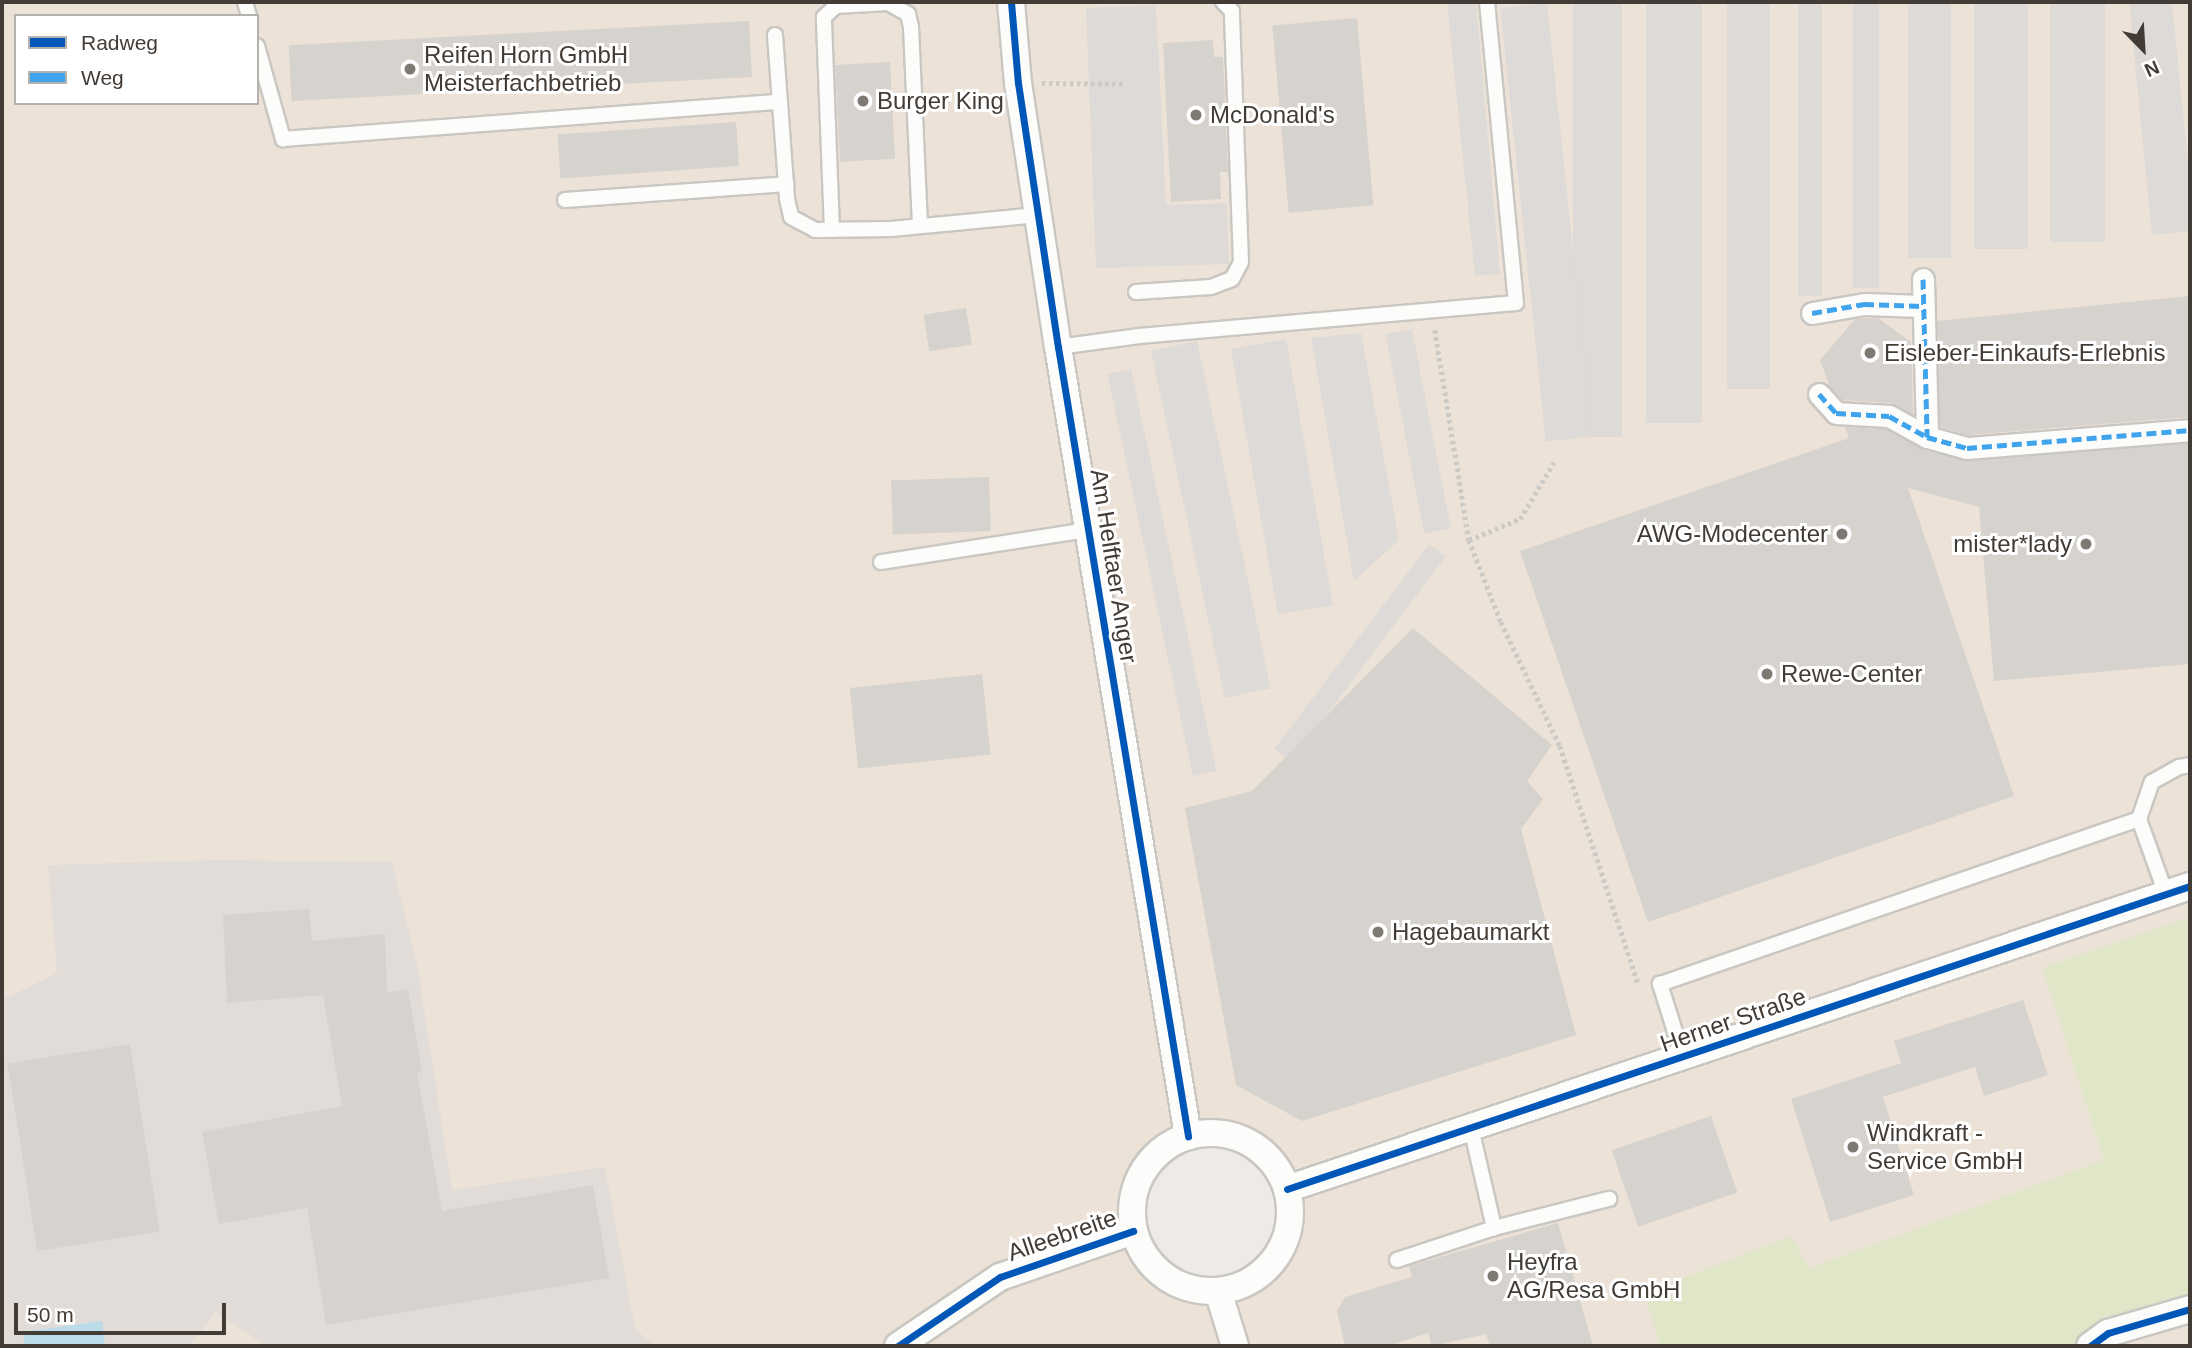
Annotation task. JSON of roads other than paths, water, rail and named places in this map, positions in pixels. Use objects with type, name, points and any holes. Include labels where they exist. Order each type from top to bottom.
[{"type":"street","name":"Am Helftaer Anger","points":[[1011,2],[1018,83],[1058,347],[1188,1136]]},
{"type":"street","points":[[1923,279],[1927,437]]},
{"type":"street","points":[[1812,313],[1864,304],[1923,306]]},
{"type":"street","points":[[1819,394],[1836,413],[1889,416],[1927,437],[1968,448],[2190,430]]},
{"type":"street","name":"Herner Straße","points":[[1287,1189],[2178,890]]},
{"type":"street","points":[[1208,1133],[1229,1135],[1249,1142],[1265,1154],[1279,1170],[1287,1189],[1291,1209],[1289,1229],[1276,1256],[1256,1278],[1238,1287],[1218,1292],[1195,1291],[1174,1283],[1156,1270],[1142,1252],[1133,1231],[1131,1207],[1136,1184],[1149,1163],[1166,1146],[1188,1136],[1208,1133]]},
{"type":"street","name":"Alleebreite","points":[[898,1346],[1000,1277],[1133,1231]]},
{"type":"street","points":[[1218,1292],[1235,1346]]},
{"type":"street","points":[[2090,1346],[2108,1333],[2190,1309]]},
{"type":"lane","points":[[1136,292],[1211,287],[1232,279],[1241,262],[1231,11],[1223,2]]},
{"type":"lane","points":[[1058,347],[1098,340],[1431,308],[1516,303],[1486,2]]},
{"type":"lane","points":[[832,230],[824,17],[836,6],[888,3],[908,14],[911,27],[920,226]]},
{"type":"lane","points":[[775,35],[791,217],[815,230],[832,230],[920,226],[1038,215]]},
{"type":"lane","points":[[259,53],[283,139],[779,102]]},
{"type":"lane","points":[[565,200],[786,184]]},
{"type":"lane","points":[[881,562],[1088,530]]},
{"type":"lane","points":[[2178,890],[2139,819],[2152,782],[2179,767],[2190,765]]},
{"type":"lane","points":[[1683,1057],[1660,985],[2139,819]]},
{"type":"lane","points":[[1471,1128],[1494,1228]]},
{"type":"lane","points":[[1397,1260],[1494,1228],[1608,1199]]},
{"type":"water","points":[[102,1321],[105,1346],[25,1346],[23,1332]]},
{"type":"place","name":"Reifen Horn GmbH Meisterfachbetrieb","points":[[410,69]]},
{"type":"place","name":"Burger King","points":[[863,101]]},
{"type":"place","name":"McDonald's","points":[[1196,115]]},
{"type":"place","name":"Eisleber-Einkaufs-Erlebnis","points":[[1870,353]]},
{"type":"place","name":"AWG-Modecenter","points":[[1842,534]]},
{"type":"place","name":"mister*lady","points":[[2086,544]]},
{"type":"place","name":"Rewe-Center","points":[[1767,674]]},
{"type":"place","name":"Hagebaumarkt","points":[[1378,932]]},
{"type":"place","name":"Windkraft - Service GmbH","points":[[1853,1147]]},
{"type":"place","name":"Heyfra AG/Resa GmbH","points":[[1493,1276]]}]
